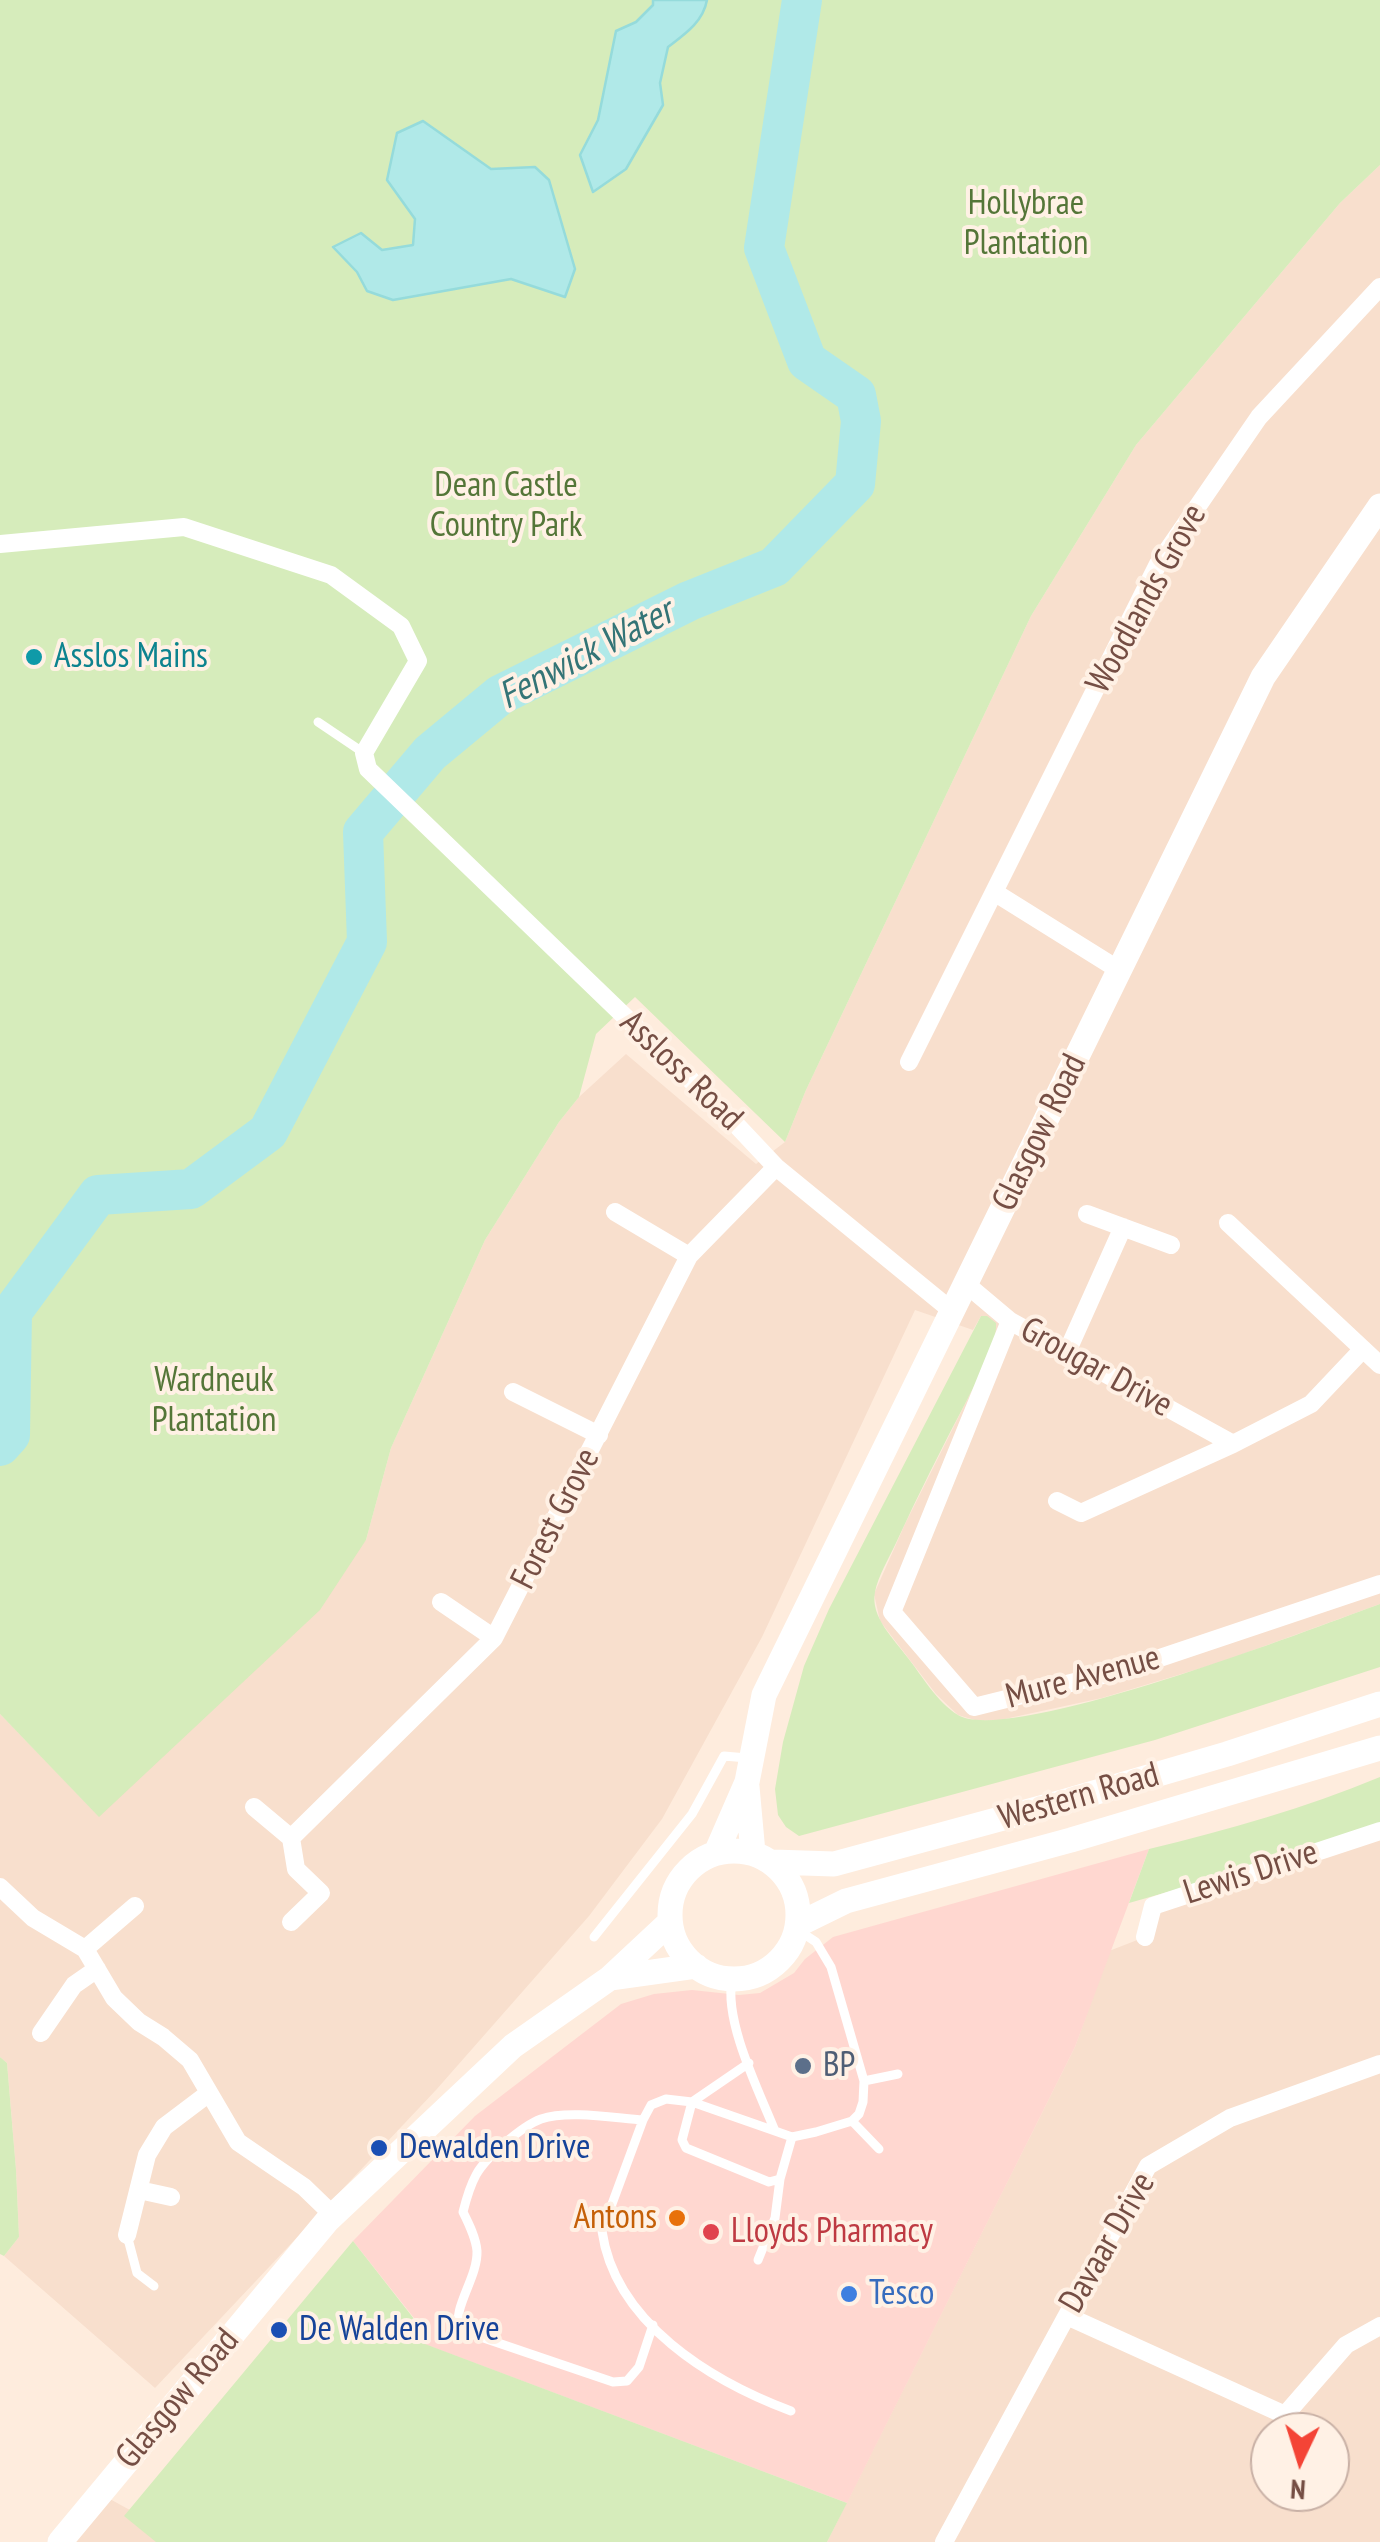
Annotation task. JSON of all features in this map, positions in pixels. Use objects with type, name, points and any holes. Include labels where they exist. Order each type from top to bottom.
[{"type":"main road","name":"Glasgow Road","points":[[716,1852],[749,1770],[764,1695],[1263,678],[1380,506]]},
{"type":"main road","name":"Western Road","points":[[763,1857],[834,1864],[1102,1791],[1380,1704]]},
{"type":"main road","name":"Western Road","points":[[798,1927],[846,1901],[1128,1824],[1380,1748]]},
{"type":"main road","name":"Glasgow Road","points":[[749,1770],[763,1857]]},
{"type":"main road","points":[[734,1850],[763,1857],[792,1884],[797,1896],[798,1927],[789,1950],[774,1966],[754,1976],[732,1980],[713,1976],[683,1954],[674,1939],[670,1903],[676,1886],[686,1871],[716,1852],[734,1850]]},
{"type":"main road","name":"Glasgow Road","points":[[60,2542],[333,2215],[512,2046],[610,1978],[670,1922]]},
{"type":"main road","name":"Glasgow Road","points":[[610,1978],[696,1966]]},
{"type":"street","name":"Woodlands Grove","points":[[908,1062],[1158,564],[1260,416],[1380,287]]},
{"type":"street","points":[[0,544],[184,527],[331,575],[401,626],[418,661],[366,761]]},
{"type":"street","name":"Assloss Road","points":[[366,761],[420,819],[776,1167],[952,1311]]},
{"type":"street","points":[[994,892],[1119,970]]},
{"type":"street","name":"Forest Grove","points":[[290,1838],[494,1638],[689,1256],[776,1167]]},
{"type":"street","points":[[615,1212],[689,1256]]},
{"type":"street","points":[[1087,1214],[1171,1245]]},
{"type":"street","points":[[1228,1223],[1380,1365]]},
{"type":"street","points":[[1068,1352],[1123,1228]]},
{"type":"street","name":"Grougar Drive","points":[[966,1284],[1010,1321],[1233,1444]]},
{"type":"street","name":"Mure Avenue","points":[[1010,1321],[892,1612],[974,1708],[1128,1669],[1380,1584]]},
{"type":"street","name":"Grougar Drive","points":[[1058,1501],[1081,1514],[1233,1444],[1311,1404],[1363,1348]]},
{"type":"street","points":[[512,1392],[599,1435]]},
{"type":"street","points":[[442,1602],[494,1638]]},
{"type":"street","points":[[254,1807],[290,1838],[296,1869],[321,1893],[291,1922]]},
{"type":"street","name":"Lewis Drive","points":[[1146,1936],[1153,1906],[1380,1831]]},
{"type":"street","points":[[0,1887],[33,1918],[85,1949],[114,1998],[190,2060],[238,2142],[304,2187],[333,2215]]},
{"type":"street","points":[[85,1949],[135,1906]]},
{"type":"street","points":[[40,2033],[74,1984],[97,1969]]},
{"type":"street","name":"Davaar Drive","points":[[944,2542],[1148,2166],[1230,2118],[1380,2064]]},
{"type":"street","points":[[127,2235],[147,2156],[164,2127],[209,2092]]},
{"type":"street","points":[[138,2190],[171,2197]]},
{"type":"street","points":[[1066,2316],[1285,2415],[1346,2345],[1380,2326]]},
{"type":"lane","points":[[318,722],[366,761]]},
{"type":"lane","points":[[594,1938],[692,1814],[724,1756],[749,1770]]},
{"type":"lane","points":[[791,2410],[760,2399],[680,2351],[636,2309],[614,2276],[602,2231],[651,2104],[666,2099],[692,2102],[792,2137],[852,2121],[859,2114],[864,2081],[830,1967],[816,1942],[798,1927]]},
{"type":"lane","points":[[732,1980],[730,2006],[756,2088],[776,2131]]},
{"type":"lane","points":[[749,2063],[692,2102],[682,2140],[686,2148],[769,2182],[780,2179]]},
{"type":"lane","points":[[864,2081],[898,2074]]},
{"type":"lane","points":[[643,2120],[566,2116],[540,2120],[487,2161],[477,2173],[463,2212],[477,2252],[473,2280],[456,2324],[460,2330],[613,2382],[627,2381],[639,2367],[653,2325]]},
{"type":"lane","points":[[852,2121],[879,2148]]},
{"type":"lane","points":[[758,2260],[775,2218],[780,2179],[792,2137]]},
{"type":"lane","points":[[127,2235],[138,2273],[154,2286]]},
{"type":"shaded area","points":[[1380,165],[1380,1604],[1218,1663],[1102,1698],[1000,1720],[978,1721],[958,1715],[936,1694],[880,1621],[874,1594],[981,1372],[981,1316],[973,1330],[915,1310],[762,1637],[662,1819],[589,1916],[436,2090],[155,2388],[4,2256],[19,2237],[7,2063],[0,2057],[0,1714],[99,1816],[366,1540],[391,1448],[485,1240],[559,1122],[579,1097],[626,1054],[756,1164],[785,1142],[806,1090],[1031,616],[1136,445],[1340,203]]},
{"type":"shaded area","points":[[1380,1831],[1380,2542],[827,2542],[1075,2047],[1109,1951],[1145,1937],[1153,1906]]},
{"type":"shaded area","points":[[1149,1849],[1075,2047],[847,2503],[416,2341],[418,2323],[353,2241],[475,2116],[621,2004],[654,1994],[692,1990],[760,1993],[794,1973],[833,1937]]},
{"type":"shaded area","points":[[99,2493],[188,2542],[60,2542]]},
{"type":"green space","name":"Dean Castle Country Park","points":[[0,0],[1380,0],[1380,165],[1340,203],[1136,445],[1031,616],[806,1090],[785,1142],[635,997],[596,1034],[579,1097],[485,1240],[391,1448],[366,1540],[320,1610],[99,1817],[0,1714]]},
{"type":"green space","points":[[981,1316],[996,1323],[990,1353],[881,1573],[874,1601],[884,1627],[950,1710],[988,1720],[1097,1700],[1231,1658],[1380,1604],[1380,1667],[1155,1740],[799,1836],[778,1815],[775,1789],[804,1666],[829,1609]]},
{"type":"green space","points":[[1380,1777],[1380,1823],[1129,1903],[1149,1849],[1266,1818]]},
{"type":"green space","points":[[0,2057],[7,2063],[19,2237],[4,2256],[0,2254]]},
{"type":"green space","points":[[353,2241],[418,2324],[417,2341],[847,2503],[827,2542],[156,2542],[124,2516]]},
{"type":"water","points":[[653,0],[707,0],[697,21],[668,47],[660,83],[663,105],[626,169],[593,192],[580,155],[598,120],[616,31],[636,22],[653,5]]},
{"type":"water","points":[[423,121],[491,169],[535,167],[549,180],[575,269],[565,297],[511,279],[393,300],[367,291],[357,272],[333,247],[361,233],[382,250],[413,245],[415,219],[387,180],[397,133]]},
{"type":"waterway","name":"Fenwick Water","points":[[0,1446],[10,1435],[12,1312],[98,1195],[191,1189],[268,1132],[367,942],[363,832],[430,753],[500,695],[689,601],[774,567],[855,484],[861,421],[856,395],[807,361],[764,248],[802,0]]},
{"type":"place","name":"Asslos Mains","points":[[34,657]]},
{"type":"place","name":"BP","points":[[803,2066]]},
{"type":"place","name":"Dewalden Drive","points":[[379,2148]]},
{"type":"place","name":"Antons","points":[[677,2218]]},
{"type":"place","name":"Lloyds Pharmacy","points":[[711,2232]]},
{"type":"place","name":"Tesco","points":[[849,2294]]},
{"type":"place","name":"De Walden Drive","points":[[279,2330]]},
{"type":"park label","name":"Hollybrae Plantation","points":[[1026,224]]},
{"type":"park label","name":"Wardneuk Plantation","points":[[214,1401]]}]
